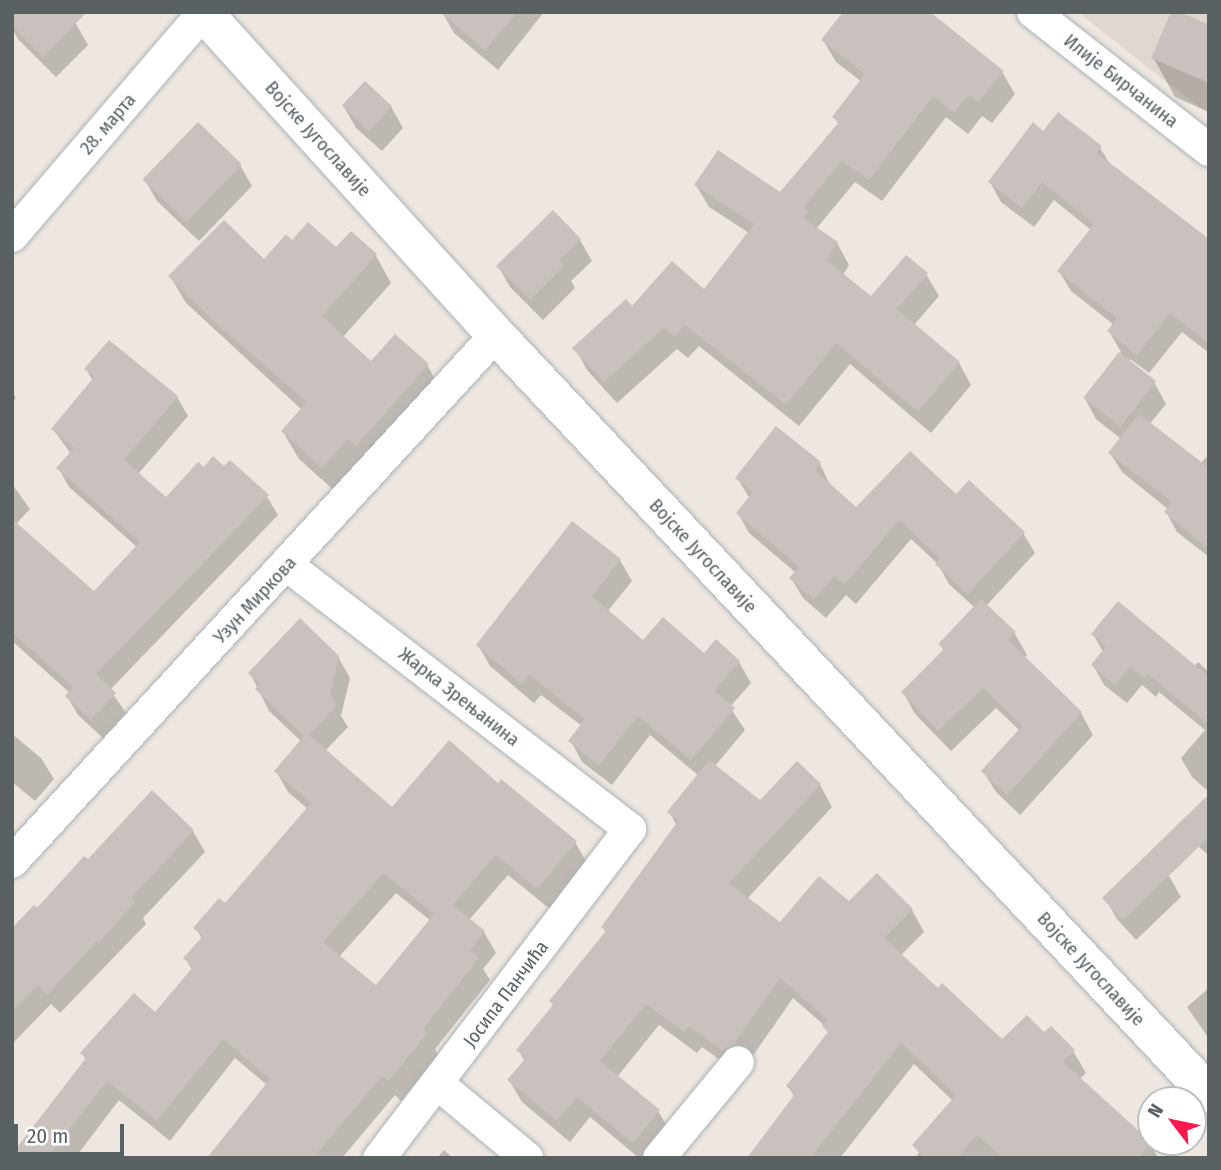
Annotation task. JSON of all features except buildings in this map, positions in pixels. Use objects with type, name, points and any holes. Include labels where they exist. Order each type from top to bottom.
[{"type":"main road","name":"Војске Југославије","points":[[203,12],[496,335],[1209,1094]]},
{"type":"street","name":"28. марта","points":[[12,236],[203,12]]},
{"type":"street","name":"Илије Бирчанина","points":[[1033,12],[1209,150]]},
{"type":"street","name":"Узун Миркова","points":[[12,862],[496,335]]},
{"type":"street","name":"Жарка Зрењанина","points":[[287,565],[631,829]]},
{"type":"street","name":"Јосипа Панчића","points":[[379,1158],[631,829]]},
{"type":"street","points":[[659,1158],[738,1062]]},
{"type":"street","points":[[438,1084],[527,1158]]},
{"type":"shaded area","points":[[1078,12],[1209,12],[1209,114],[1169,84]]}]
